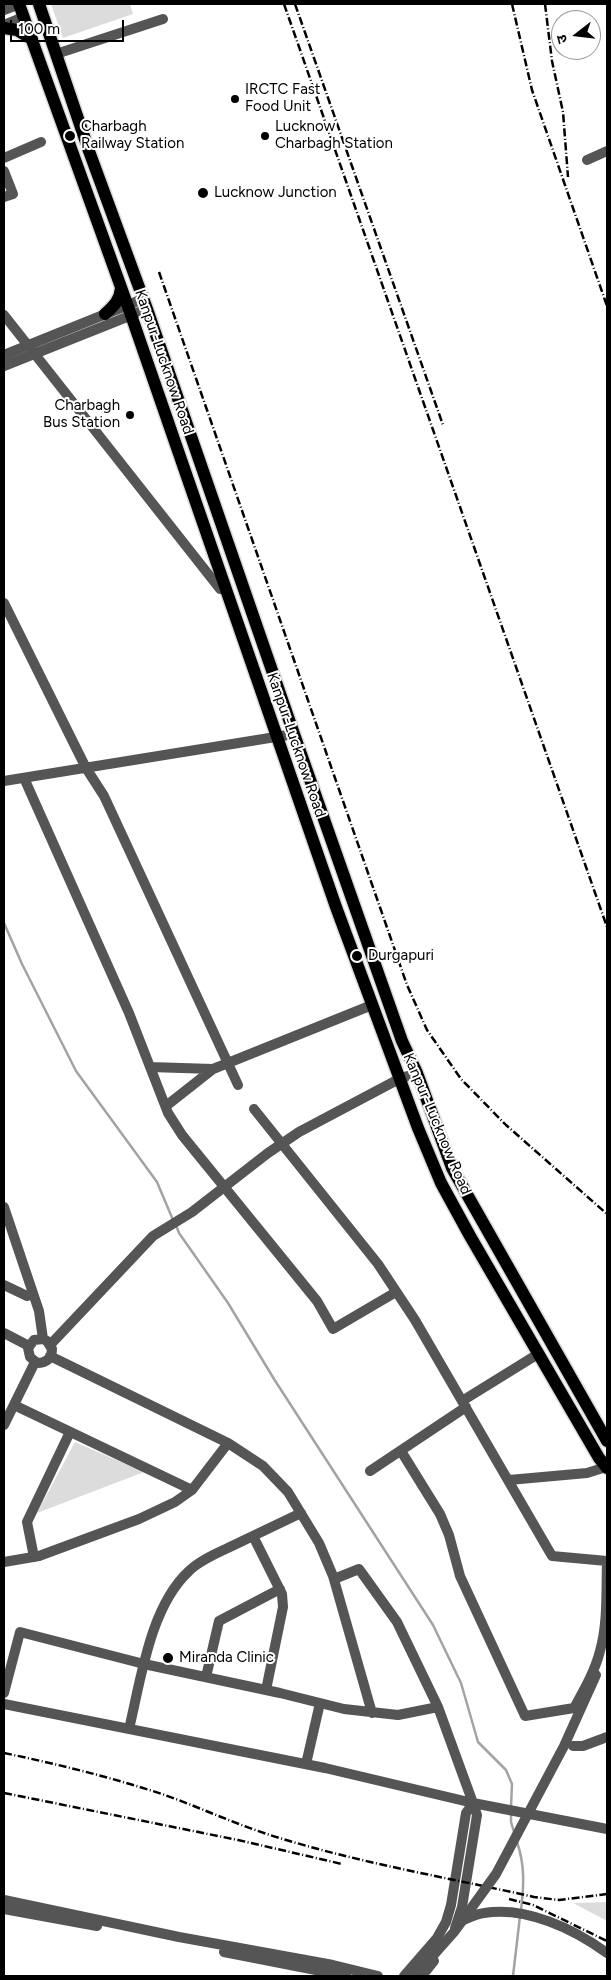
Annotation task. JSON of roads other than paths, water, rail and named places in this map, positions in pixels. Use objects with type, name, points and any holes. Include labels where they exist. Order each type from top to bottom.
[{"type":"main road","name":"Kanpur-Lucknow Road","points":[[19,4],[129,310],[276,737],[399,1079],[441,1183],[538,1354],[599,1458],[607,1467]]},
{"type":"main road","name":"Kanpur-Lucknow Road","points":[[39,4],[92,162],[145,304],[399,1032],[417,1073],[452,1168],[607,1442]]},
{"type":"main road","points":[[4,26],[18,30],[32,39]]},
{"type":"main road","points":[[105,314],[117,303],[121,288]]},
{"type":"main road","points":[[170,431],[188,426]]},
{"type":"main road","points":[[199,514],[216,508]]},
{"type":"street","points":[[4,10],[19,4]]},
{"type":"street","points":[[4,26],[24,17]]},
{"type":"street","points":[[56,54],[163,18]]},
{"type":"street","points":[[4,158],[41,142]]},
{"type":"street","points":[[587,160],[607,151]]},
{"type":"street","points":[[4,171],[13,194],[4,198]]},
{"type":"street","points":[[4,355],[29,349],[145,304]]},
{"type":"street","points":[[4,366],[29,349],[105,314],[129,310]]},
{"type":"street","points":[[4,316],[220,589],[224,589]]},
{"type":"street","points":[[4,603],[86,768],[104,796],[238,1085]]},
{"type":"street","points":[[4,781],[294,734]]},
{"type":"street","points":[[24,778],[129,1013],[166,1106],[182,1135],[317,1301],[333,1329],[396,1292]]},
{"type":"street","points":[[166,1106],[213,1069],[372,1005]]},
{"type":"street","points":[[150,1067],[213,1069]]},
{"type":"street","points":[[47,1342],[162,1229],[192,1212],[299,1132],[399,1079],[417,1073]]},
{"type":"street","points":[[254,1109],[378,1264],[464,1404],[552,1556],[607,1561],[604,1627],[600,1652],[588,1683],[574,1708],[525,1716],[460,1576],[449,1535],[440,1514],[401,1451]]},
{"type":"street","points":[[4,1207],[39,1311],[47,1342],[52,1349],[46,1361],[35,1362]]},
{"type":"street","points":[[4,1285],[27,1296],[33,1294]]},
{"type":"street","points":[[4,1333],[29,1346]]},
{"type":"street","points":[[35,1362],[30,1357],[29,1346],[34,1340],[47,1342]]},
{"type":"street","points":[[370,1471],[538,1354]]},
{"type":"street","points":[[50,1356],[228,1442],[263,1466],[288,1492],[319,1543],[334,1579],[372,1713]]},
{"type":"street","points":[[4,1425],[35,1362]]},
{"type":"street","points":[[14,1404],[192,1490]]},
{"type":"street","points":[[34,1557],[27,1522],[70,1432]]},
{"type":"street","points":[[4,1562],[34,1557],[139,1519],[175,1502],[192,1490],[228,1442]]},
{"type":"street","points":[[509,1480],[587,1473],[607,1467]]},
{"type":"street","points":[[129,1729],[148,1646],[162,1612],[175,1589],[189,1570],[214,1555],[301,1513]]},
{"type":"street","points":[[252,1536],[282,1594],[283,1607],[266,1690]]},
{"type":"street","points":[[334,1579],[359,1569],[397,1622],[438,1707],[477,1815],[458,1922],[448,1943],[422,1976]]},
{"type":"street","points":[[206,1677],[219,1621],[280,1589]]},
{"type":"street","points":[[4,1693],[20,1632],[144,1664],[344,1709],[398,1714],[438,1707]]},
{"type":"street","points":[[415,1976],[454,1932],[496,1874],[564,1746],[596,1675],[607,1640]]},
{"type":"street","points":[[306,1764],[320,1703]]},
{"type":"street","points":[[4,1704],[306,1764],[473,1802],[607,1829]]},
{"type":"street","points":[[573,1746],[583,1746],[607,1737]]},
{"type":"street","points":[[404,1976],[437,1938],[446,1922],[451,1905],[466,1812],[473,1802]]},
{"type":"street","points":[[4,1900],[179,1938],[332,1965],[378,1976]]},
{"type":"street","points":[[4,1909],[346,1976]]},
{"type":"street","points":[[458,1922],[486,1912],[528,1915],[545,1920],[583,1937],[607,1953]]},
{"type":"waterway","points":[[4,923],[22,964],[76,1071],[157,1182],[173,1220]]},
{"type":"waterway","points":[[176,1225],[179,1233],[228,1303],[274,1379],[433,1625],[461,1683],[478,1742],[506,1770],[512,1784],[511,1807]]},
{"type":"waterway","points":[[511,1813],[514,1832]]},
{"type":"waterway","points":[[517,1842],[523,1876],[521,1910]]},
{"type":"waterway","points":[[513,1976],[520,1916]]},
{"type":"railway","points":[[22,4],[68,137],[157,380],[290,772],[417,1123],[434,1161],[574,1420],[589,1442],[607,1460]]},
{"type":"railway","points":[[284,4],[607,927]]},
{"type":"railway","points":[[295,4],[443,425]]},
{"type":"railway","points":[[512,4],[532,90],[607,306]]},
{"type":"railway","points":[[545,4],[552,61],[563,112],[568,177]]},
{"type":"railway","points":[[159,272],[407,985],[427,1030],[461,1079],[506,1125],[607,1214]]},
{"type":"railway","points":[[4,1753],[64,1766],[123,1782],[162,1794],[267,1834],[376,1863],[534,1897],[559,1900],[607,1894]]},
{"type":"railway","points":[[4,1793],[238,1840],[342,1864]]},
{"type":"railway","points":[[509,1899],[533,1905],[607,1941]]},
{"type":"place","name":"IRCTC Fast Food Unit","points":[[235,99]]},
{"type":"place","name":"Charbagh Railway Station","points":[[70,136]]},
{"type":"place","name":"Lucknow Charbagh Station","points":[[265,136]]},
{"type":"place","name":"Lucknow Junction","points":[[203,193]]},
{"type":"place","name":"Charbagh Bus Station","points":[[130,415]]},
{"type":"place","name":"Durgapuri","points":[[357,956]]},
{"type":"place","name":"Miranda Clinic","points":[[168,1658]]}]
